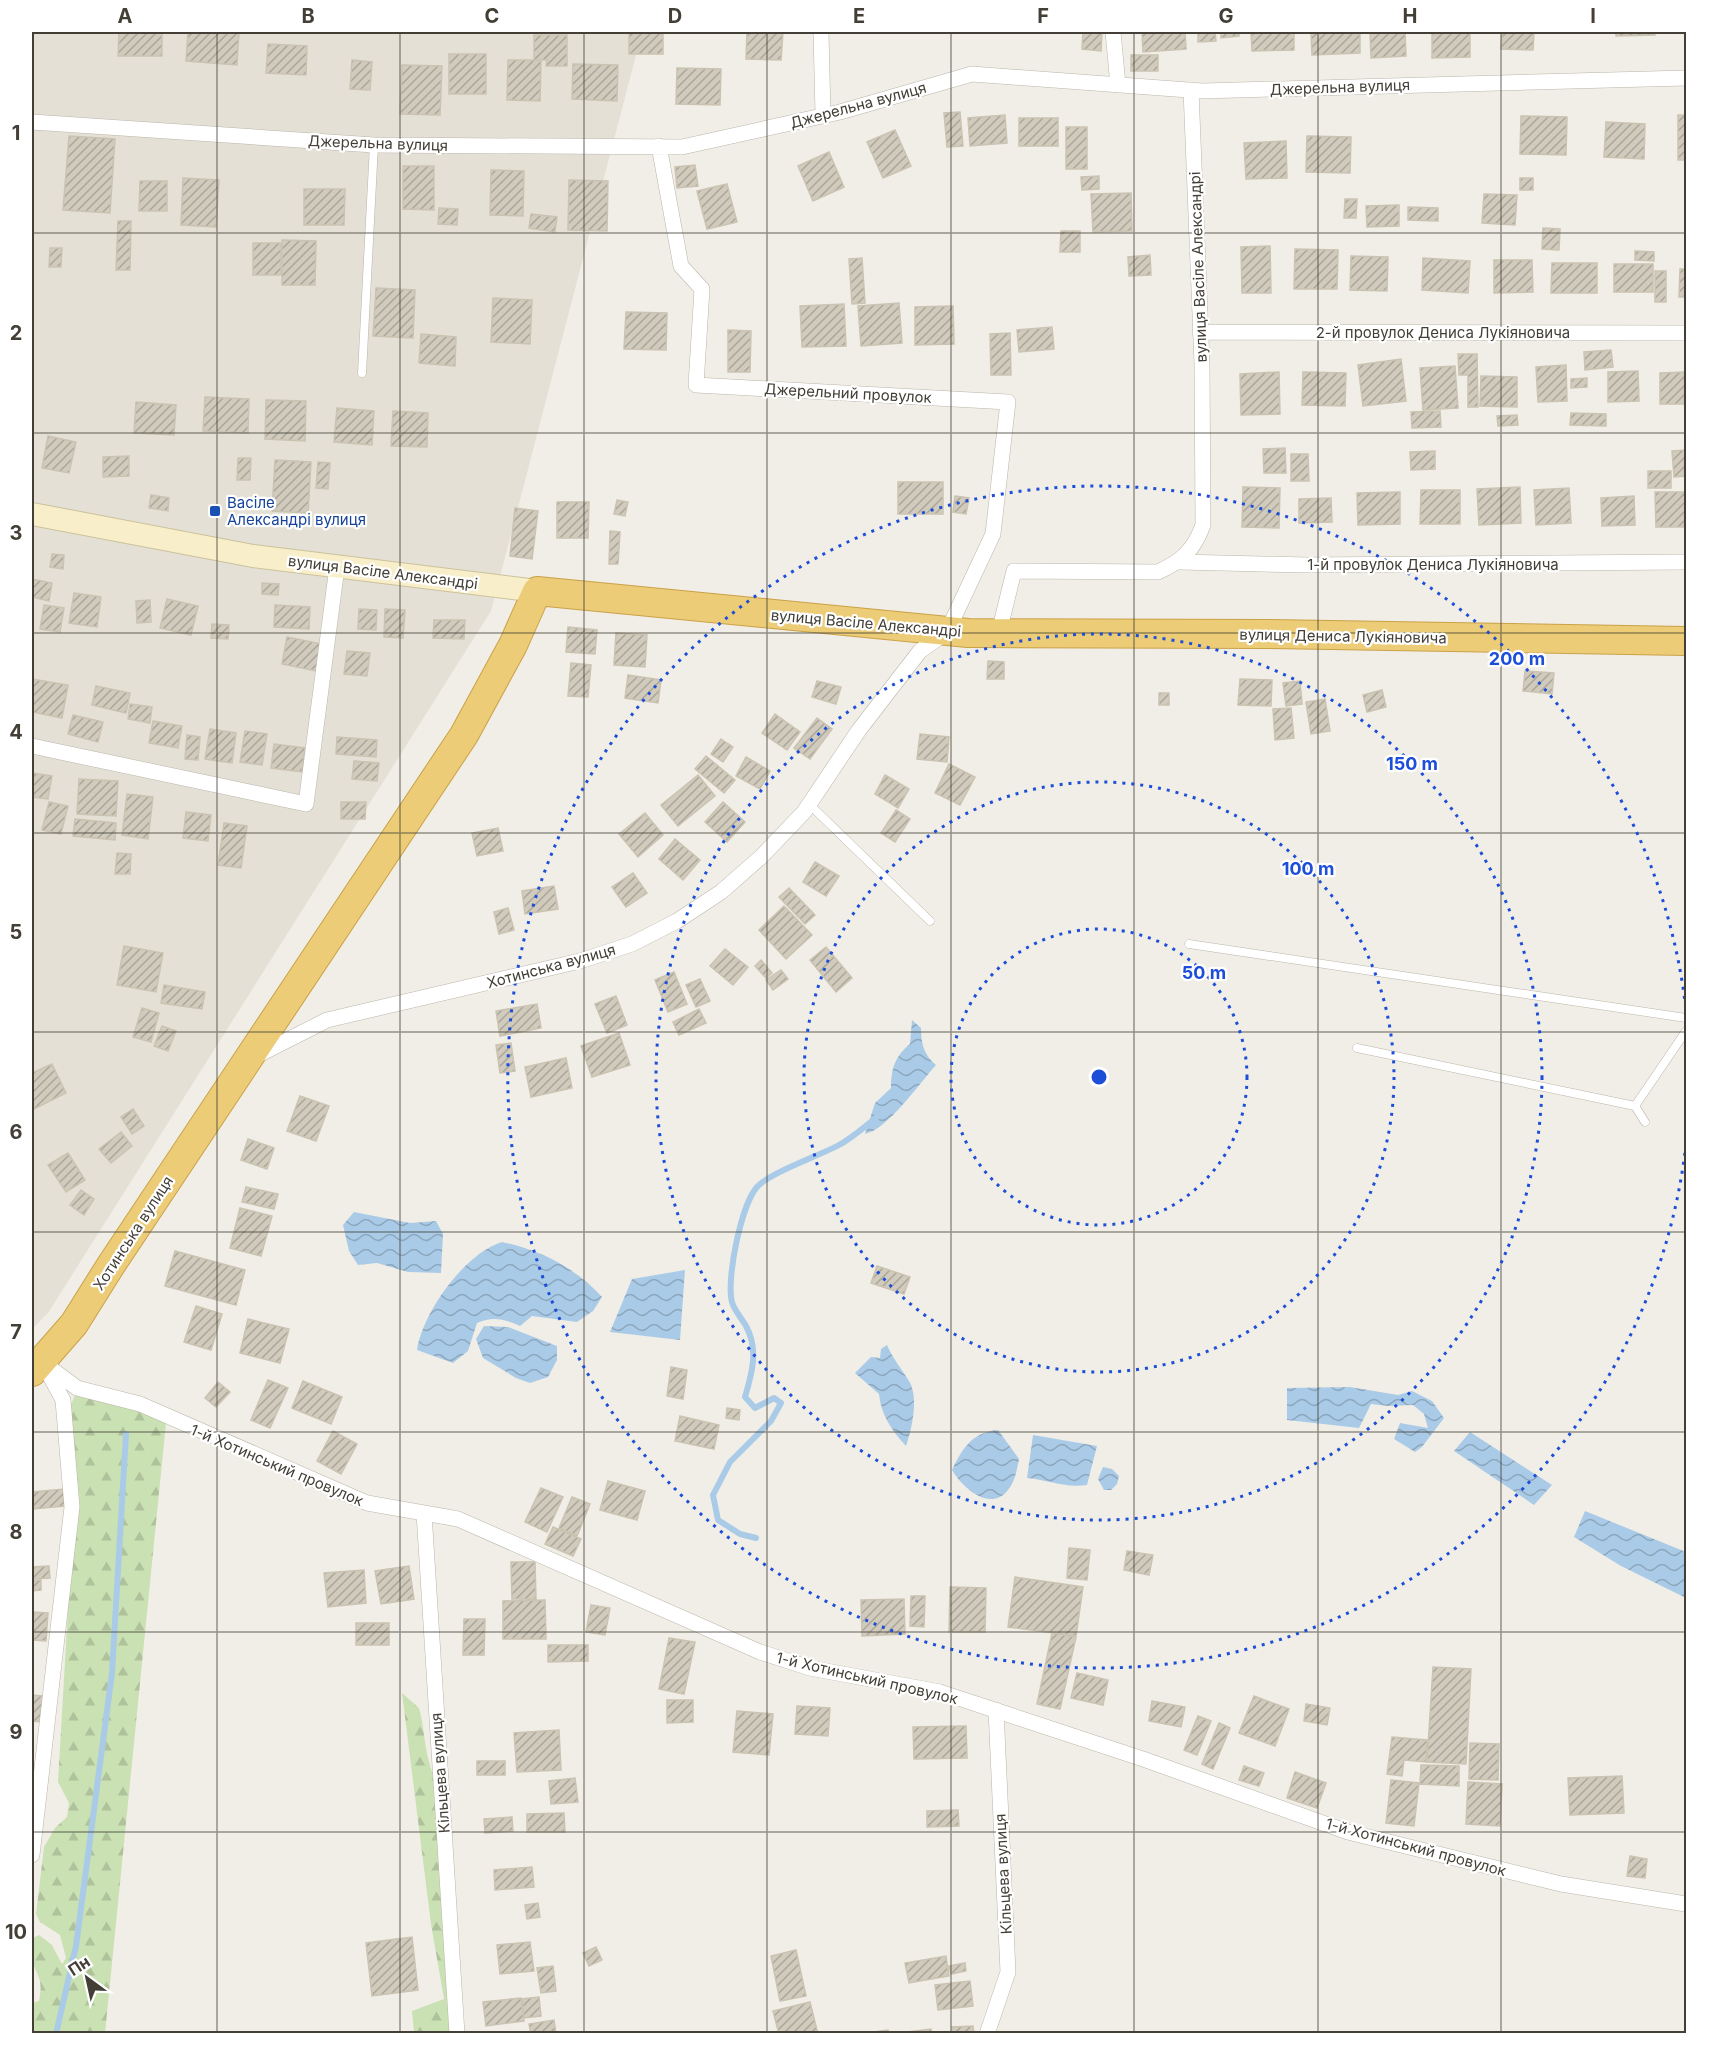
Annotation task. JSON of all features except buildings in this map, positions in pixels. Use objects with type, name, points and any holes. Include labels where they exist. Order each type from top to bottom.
[{"type":"highway","name":"вулиця Васіле Александрі","points":[[537,591],[947,632],[999,632]]},
{"type":"highway","name":"Хотинська вулиця","points":[[37,1367],[74,1324],[464,735],[513,645],[537,591]]},
{"type":"highway","name":"вулиця Дениса Лукіяновича","points":[[999,632],[1686,641]]},
{"type":"main road","name":"вулиця Васіле Александрі","points":[[32,514],[253,556],[537,591]]},
{"type":"street","points":[[821,32],[823,116]]},
{"type":"street","points":[[1113,32],[1118,85]]},
{"type":"street","name":"Джерельна вулиця","points":[[32,122],[374,146],[682,147],[823,116],[972,74],[1191,90],[1686,78]]},
{"type":"street","name":"вулиця Васіле Александрі","points":[[1180,562],[1196,545],[1203,525],[1200,332],[1191,90]]},
{"type":"street","name":"Джерельний провулок","points":[[659,146],[681,266],[702,289],[696,385],[1008,402],[993,534],[947,632]]},
{"type":"street","name":"2-й провулок Дениса Лукіяновича","points":[[1200,332],[1686,333]]},
{"type":"street","points":[[999,632],[1014,571],[1158,572],[1180,562]]},
{"type":"street","name":"1-й провулок Дениса Лукіяновича","points":[[1180,562],[1307,566],[1686,562]]},
{"type":"street","points":[[32,746],[306,804],[337,567]]},
{"type":"street","name":"Хотинська вулиця","points":[[248,1060],[327,1020],[580,962],[632,944],[677,921],[721,892],[761,857],[809,804],[859,730],[920,651],[947,632]]},
{"type":"street","points":[[32,1855],[72,1507],[63,1400],[37,1367]]},
{"type":"street","name":"1-й Хотинський провулок","points":[[37,1367],[77,1388],[140,1404],[366,1503],[458,1519],[760,1652],[810,1668],[940,1692],[1143,1759],[1348,1832],[1561,1884],[1686,1904]]},
{"type":"street","name":"Кільцева вулиця","points":[[424,1513],[457,2034]]},
{"type":"street","name":"Кільцева вулиця","points":[[987,2034],[1008,1972],[996,1710]]},
{"type":"lane","points":[[362,373],[374,146]]},
{"type":"lane","points":[[809,804],[930,921]]},
{"type":"lane","points":[[1189,944],[1686,1018]]},
{"type":"lane","points":[[1635,1106],[1686,1031]]},
{"type":"lane","points":[[1358,1048],[1635,1106],[1645,1122]]},
{"type":"shaded area","points":[[32,32],[642,32],[491,611],[48,1313],[32,1329]]},
{"type":"green space","points":[[76,1393],[136,1409],[166,1423],[105,2033],[32,2034],[32,2003],[39,2001],[41,1989],[32,1957],[33,1938],[39,1935],[52,1945],[62,1964],[66,1958],[60,1935],[40,1922],[36,1914],[44,1847],[55,1828],[67,1817],[69,1803],[58,1782],[74,1506],[69,1409]]},
{"type":"green space","points":[[402,1693],[419,1708],[428,1757],[439,1784],[455,2033],[414,2033],[412,2011],[444,1999],[431,1924]]},
{"type":"water","points":[[912,1020],[921,1028],[924,1049],[936,1065],[893,1115],[883,1124],[865,1134],[875,1103],[891,1088],[897,1058],[910,1044]]},
{"type":"water","points":[[354,1212],[410,1223],[436,1221],[443,1234],[441,1273],[408,1272],[377,1263],[358,1265],[349,1251],[343,1225]]},
{"type":"water","points":[[502,1242],[543,1255],[581,1277],[602,1297],[593,1311],[577,1322],[532,1316],[520,1326],[499,1319],[477,1323],[468,1351],[453,1363],[417,1350],[427,1319],[448,1286],[474,1259]]},
{"type":"water","points":[[685,1270],[680,1340],[610,1332],[632,1279]]},
{"type":"water","points":[[484,1326],[508,1327],[557,1346],[557,1360],[548,1377],[530,1383],[516,1378],[483,1358],[476,1339]]},
{"type":"water","points":[[887,1345],[909,1381],[914,1396],[912,1422],[906,1446],[888,1422],[879,1394],[855,1373],[871,1357],[880,1358],[881,1349]]},
{"type":"water","points":[[1350,1387],[1398,1395],[1412,1391],[1432,1401],[1444,1418],[1422,1447],[1415,1452],[1394,1439],[1400,1423],[1428,1428],[1424,1414],[1413,1405],[1371,1404],[1359,1428],[1287,1420],[1287,1388]]},
{"type":"water","points":[[998,1430],[1019,1459],[1014,1479],[1008,1490],[993,1499],[985,1498],[969,1490],[952,1470],[969,1443],[981,1434]]},
{"type":"water","points":[[1470,1432],[1552,1485],[1534,1505],[1454,1451]]},
{"type":"water","points":[[1033,1435],[1097,1446],[1087,1485],[1064,1485],[1027,1478]]},
{"type":"water","points":[[1103,1467],[1112,1469],[1119,1476],[1117,1484],[1111,1490],[1104,1490],[1098,1479]]},
{"type":"water","points":[[1585,1511],[1686,1552],[1686,1598],[1621,1566],[1574,1537]]},
{"type":"waterway","points":[[756,1538],[740,1534],[718,1520],[713,1495],[730,1462],[771,1421],[781,1403],[774,1398],[755,1408],[745,1397],[752,1370],[752,1344],[746,1326],[733,1305],[731,1291],[733,1261],[740,1225],[751,1196],[763,1182],[783,1170],[839,1145],[876,1118]]},
{"type":"waterway","points":[[56,2034],[76,1946],[112,1673],[126,1434]]},
{"type":"place","name":"Васіле Александрі вулиця","points":[[215,511]]}]
